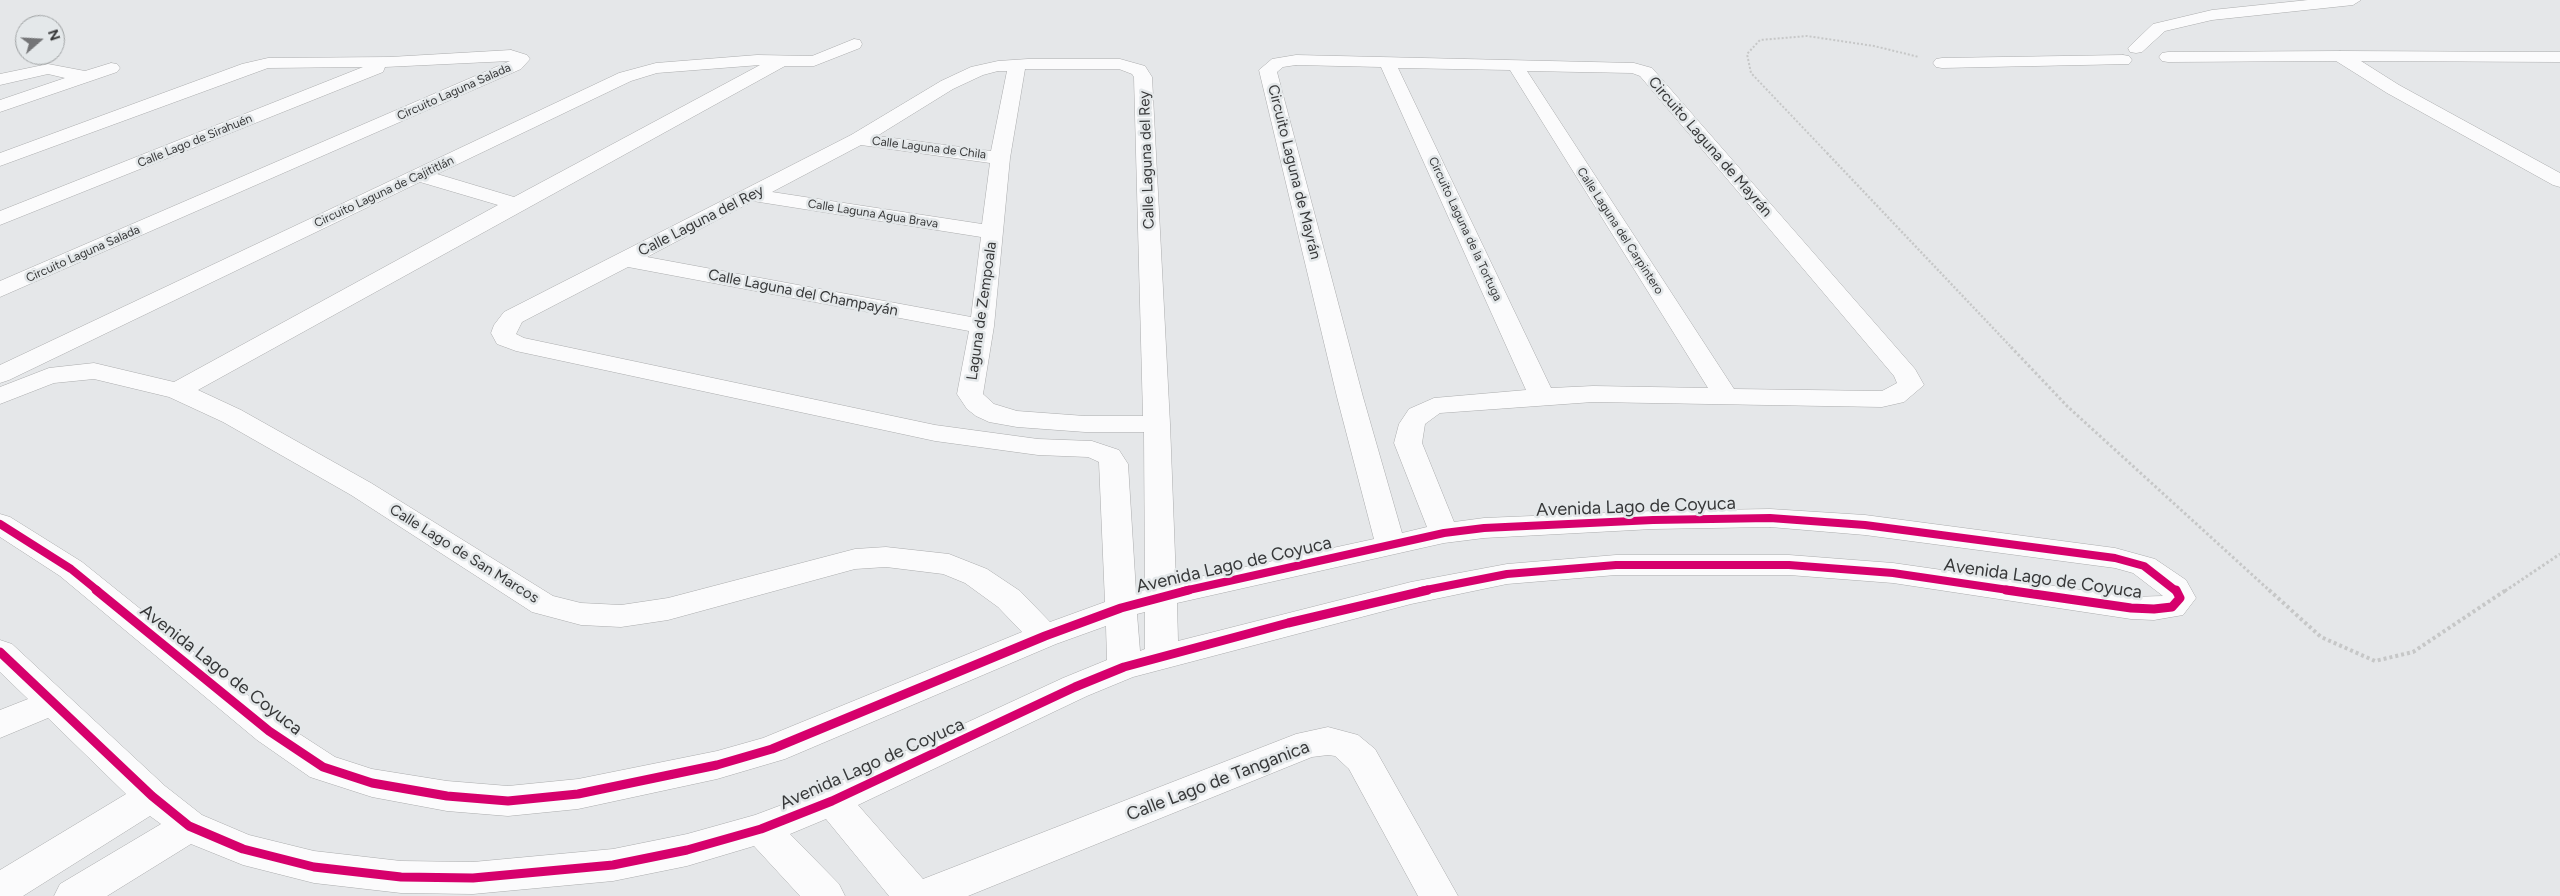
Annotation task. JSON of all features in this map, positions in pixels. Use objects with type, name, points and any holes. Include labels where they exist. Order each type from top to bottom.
[{"type":"street","points":[[2140,66],[2118,57],[2117,51],[2136,48],[2159,27],[2204,17],[2353,0]]},
{"type":"street","name":"Circuito Laguna de Cajititlán","points":[[0,375],[634,73],[656,68],[757,60],[814,61],[854,44]]},
{"type":"street","points":[[2136,48],[2164,62],[2340,56],[2560,56]]},
{"type":"street","name":"Circuito Laguna Salada","points":[[0,160],[258,65],[281,62],[390,62],[511,55],[521,59],[516,65],[0,290]]},
{"type":"street","points":[[2340,56],[2393,89],[2560,181]]},
{"type":"street","points":[[178,391],[516,204],[782,60]]},
{"type":"street","name":"Circuito Laguna de Mayrán","points":[[1390,544],[1350,397],[1268,70],[1278,63],[1296,60],[1634,68],[1646,72],[1906,374],[1912,385],[1895,396],[1882,399],[1650,394],[1542,396],[1444,404],[1424,412],[1412,424],[1408,443],[1444,533]]},
{"type":"street","points":[[1942,63],[2123,60]]},
{"type":"street","name":"Calle Lago de Sirahuén","points":[[0,219],[390,62]]},
{"type":"street","name":"Circuito Laguna de la Tortuga","points":[[1387,62],[1542,396]]},
{"type":"street","name":"Calle Laguna del Rey","points":[[1124,667],[1114,464],[1109,456],[1099,451],[1038,447],[935,433],[526,346],[506,339],[503,333],[506,325],[513,317],[624,259],[754,195],[858,139],[947,84],[990,67],[1120,64],[1133,67],[1142,73],[1157,424],[1162,656]]},
{"type":"street","name":"Laguna de Zempoala","points":[[1017,65],[1000,158],[982,326],[970,394],[976,403],[985,410],[1017,419],[1085,424],[1157,424]]},
{"type":"street","name":"Calle Laguna del Carpintero","points":[[1515,65],[1726,396]]},
{"type":"street","points":[[0,106],[111,68]]},
{"type":"street","points":[[0,80],[26,72],[48,69],[85,77]]},
{"type":"street","name":"Calle Laguna de Chila","points":[[858,139],[1000,158]]},
{"type":"street","points":[[420,176],[516,204]]},
{"type":"street","name":"Calle Laguna Agua Brava","points":[[754,195],[993,232]]},
{"type":"street","name":"Calle Laguna del Champayán","points":[[624,259],[982,326]]},
{"type":"street","name":"Calle Lago de San Marcos","points":[[0,396],[31,382],[73,372],[94,371],[178,391],[232,416],[361,489],[543,604],[580,614],[621,616],[668,609],[855,559],[886,557],[949,564],[976,576],[1009,599],[1045,636]]},
{"type":"street","name":"Avenida Lago de Coyuca","points":[[0,524],[71,569],[269,732],[323,767],[372,782],[447,796],[508,800],[578,794],[717,765],[772,749],[1045,636],[1121,608],[1161,596],[1444,533],[1493,528],[1653,520],[1770,518],[1865,525],[2114,558],[2144,566],[2175,588],[2180,598],[2172,607],[2154,609],[1893,572],[1789,565],[1616,565],[1543,570],[1478,579],[1383,600],[1124,667],[1075,687],[832,801],[761,829],[687,850],[613,865],[473,878],[401,877],[314,867],[243,849],[189,826],[152,796],[53,702],[3,659]]},
{"type":"street","points":[[1598,523],[1616,565]]},
{"type":"street","points":[[0,725],[53,702]]},
{"type":"street","name":"Calle Lago de Tanganica","points":[[925,896],[1308,744],[1328,741],[1346,745],[1362,759],[1438,896]]},
{"type":"street","points":[[0,890],[152,796]]},
{"type":"street","points":[[832,801],[913,896]]},
{"type":"street","points":[[74,896],[189,826]]},
{"type":"street","points":[[761,829],[825,896]]},
{"type":"path","points":[[1942,63],[1874,46],[1807,36],[1760,40],[1747,54],[1751,73],[2067,406],[2321,637],[2375,661],[2413,652],[2560,554]]},
{"type":"cycle path","points":[[0,524],[71,569],[269,731],[323,767],[372,783],[447,796],[508,801],[578,794],[717,765],[772,749],[1045,636],[1121,608],[1161,596],[1444,533],[1484,528],[1653,520],[1770,518],[1865,525],[2115,558],[2144,566],[2175,588],[2180,598],[2172,607],[2154,609],[2131,608],[1893,573],[1789,565],[1616,565],[1507,574],[1411,593],[1288,623],[1124,667],[1075,687],[832,801],[761,829],[687,850],[613,865],[473,878],[401,877],[314,867],[243,849],[189,826],[152,796],[0,652]]}]
